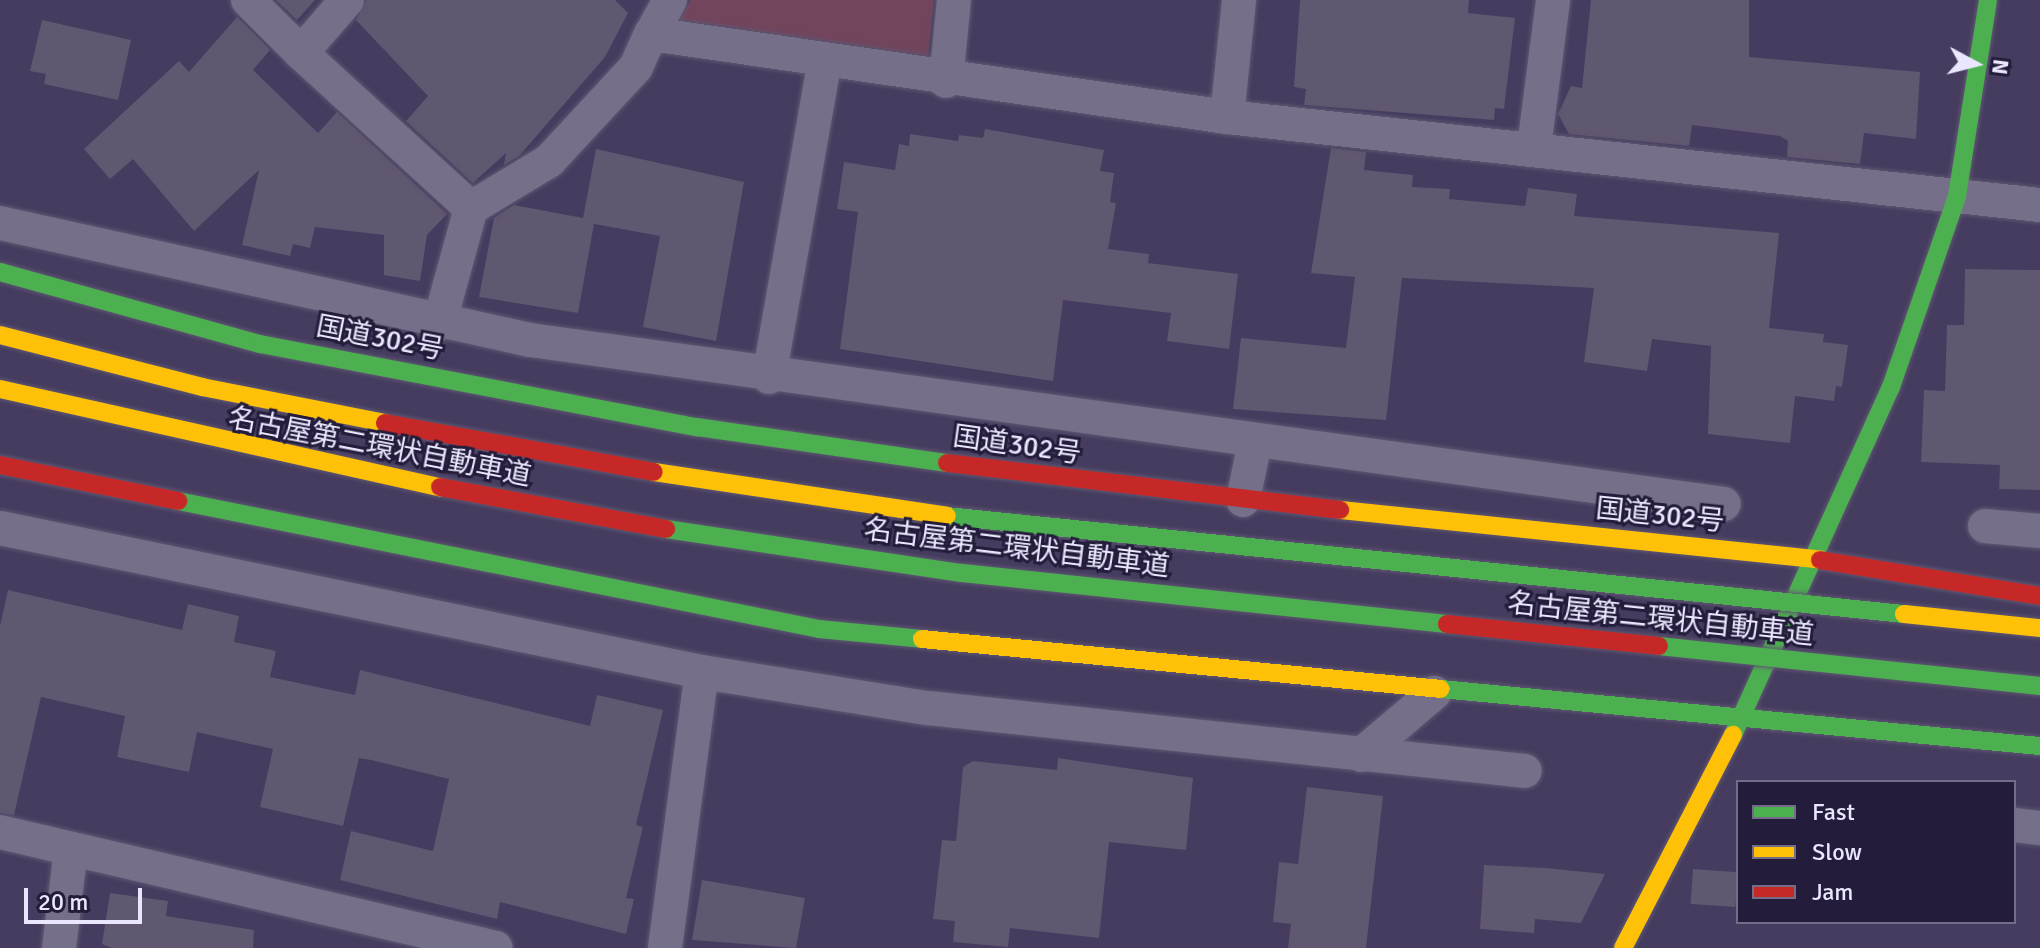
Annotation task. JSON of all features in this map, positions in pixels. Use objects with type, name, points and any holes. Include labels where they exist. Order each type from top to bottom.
[{"type":"main road","points":[[1623,948],[1744,713],[1817,559],[1891,387],[1957,196],[1988,0]]},
{"type":"main road","name":"国道302号","points":[[0,272],[260,344],[697,427],[1243,500],[1817,559],[2040,596]]},
{"type":"main road","name":"名古屋第二環状自動車道","points":[[0,335],[202,387],[584,462],[938,515],[2040,628]]},
{"type":"main road","name":"名古屋第二環状自動車道","points":[[0,389],[191,437],[576,515],[946,571],[2040,686]]},
{"type":"main road","points":[[0,465],[819,629],[1434,693],[1744,713],[2040,746]]},
{"type":"street","points":[[248,0],[301,53],[471,208]]},
{"type":"street","points":[[301,53],[347,0]]},
{"type":"street","points":[[439,324],[471,208],[549,161],[636,67],[670,0]]},
{"type":"street","points":[[946,81],[954,0]]},
{"type":"street","points":[[1227,117],[1239,0]]},
{"type":"street","points":[[1534,147],[1553,0]]},
{"type":"street","points":[[651,34],[946,81],[1227,117],[1534,147],[2040,205]]},
{"type":"street","points":[[769,377],[825,61]]},
{"type":"street","points":[[0,223],[439,324],[769,377],[1724,504]]},
{"type":"street","points":[[1243,500],[1255,442]]},
{"type":"street","points":[[1985,526],[2040,531]]},
{"type":"street","points":[[0,528],[702,672],[928,708],[1525,771]]},
{"type":"street","points":[[665,948],[702,672]]},
{"type":"street","points":[[1361,755],[1434,693]]},
{"type":"street","points":[[2016,825],[2040,828]]},
{"type":"street","points":[[0,832],[71,849],[360,934],[496,948]]},
{"type":"street","points":[[59,948],[71,849]]},
{"type":"shaded area","points":[[691,0],[934,0],[928,56],[679,20]]},
{"type":"building","points":[[276,0],[315,0],[297,20]]},
{"type":"building","points":[[366,0],[615,0],[628,13],[605,57],[519,156],[504,165],[506,153],[473,183],[406,121],[428,96],[356,20]]},
{"type":"building","points":[[1300,0],[1469,0],[1468,13],[1515,18],[1504,109],[1495,108],[1494,120],[1304,105],[1306,89],[1294,87]]},
{"type":"building","points":[[1591,0],[1749,0],[1749,57],[1920,72],[1916,139],[1864,133],[1860,164],[1787,157],[1788,141],[1780,136],[1692,125],[1689,146],[1569,134],[1558,114],[1571,86],[1582,88]]},
{"type":"building","points":[[237,17],[270,50],[253,70],[318,133],[337,112],[447,214],[427,235],[420,281],[384,275],[384,235],[315,227],[310,248],[293,244],[290,256],[242,245],[259,170],[194,231],[133,159],[110,179],[84,149],[179,61],[189,72]]},
{"type":"building","points":[[42,20],[131,40],[118,100],[44,84],[46,74],[30,71]]},
{"type":"building","points":[[985,129],[1104,150],[1100,171],[1114,173],[1110,202],[1116,203],[1108,249],[1149,254],[1148,263],[1238,274],[1229,349],[1167,341],[1171,313],[1063,300],[1053,381],[840,349],[858,212],[837,209],[844,162],[895,170],[899,144],[909,146],[910,134],[958,141],[959,135],[983,138]]},
{"type":"building","points":[[1331,148],[1366,152],[1364,170],[1413,175],[1412,187],[1450,189],[1449,199],[1525,206],[1528,188],[1577,194],[1574,216],[1779,233],[1769,328],[1824,334],[1823,342],[1848,345],[1842,387],[1836,386],[1834,401],[1795,396],[1790,443],[1708,434],[1711,346],[1652,339],[1647,371],[1584,362],[1594,288],[1402,278],[1386,420],[1233,409],[1241,338],[1346,348],[1355,277],[1311,273]]},
{"type":"building","points":[[596,149],[744,182],[716,341],[643,327],[660,236],[594,224],[578,313],[479,297],[494,218],[514,205],[583,218]]},
{"type":"building","points":[[1965,269],[2040,270],[2040,490],[1999,489],[2000,465],[1921,462],[1924,390],[1945,391],[1947,325],[1964,325]]},
{"type":"building","points":[[8,590],[182,630],[188,604],[239,616],[234,642],[276,651],[270,677],[355,695],[360,670],[590,726],[597,695],[663,710],[636,825],[643,827],[626,898],[634,899],[626,934],[500,902],[497,919],[340,880],[351,831],[433,851],[449,779],[371,760],[359,758],[343,826],[260,807],[273,749],[197,732],[189,772],[117,757],[125,716],[41,697],[14,815],[0,813],[0,626]]},
{"type":"building","points":[[1058,758],[1193,778],[1186,850],[1109,842],[1099,938],[1010,928],[1008,947],[953,942],[955,921],[933,919],[942,840],[956,841],[963,767],[973,761],[1057,770]]},
{"type":"building","points":[[1307,787],[1383,796],[1366,948],[1288,948],[1291,924],[1273,922],[1279,862],[1298,864]]},
{"type":"building","points":[[1484,865],[1605,874],[1581,923],[1535,919],[1534,933],[1480,929]]},
{"type":"building","points":[[1693,869],[1736,872],[1735,907],[1691,904]]},
{"type":"building","points":[[702,880],[805,898],[796,948],[692,940]]},
{"type":"building","points":[[110,893],[168,901],[166,916],[254,930],[253,948],[112,948],[102,944]]},
{"type":"traffic: fast","points":[[1733,735],[1891,387],[1957,196],[1988,0]]},
{"type":"traffic: fast","points":[[0,272],[260,344],[697,427],[947,463]]},
{"type":"traffic: fast","points":[[178,501],[819,629],[922,639]]},
{"type":"traffic: fast","points":[[947,516],[1904,614]]},
{"type":"traffic: fast","points":[[666,529],[962,573],[1447,624]]},
{"type":"traffic: fast","points":[[1659,646],[2040,686]]},
{"type":"traffic: fast","points":[[1441,689],[2040,746]]},
{"type":"traffic: slow","points":[[0,335],[202,387],[385,423]]},
{"type":"traffic: slow","points":[[0,389],[440,487]]},
{"type":"traffic: slow","points":[[654,472],[947,516]]},
{"type":"traffic: slow","points":[[1340,510],[1820,560]]},
{"type":"traffic: slow","points":[[1904,614],[2040,628]]},
{"type":"traffic: slow","points":[[922,639],[1441,689]]},
{"type":"traffic: slow","points":[[1623,948],[1733,735]]},
{"type":"traffic: jam","points":[[385,423],[654,472]]},
{"type":"traffic: jam","points":[[947,463],[1340,510]]},
{"type":"traffic: jam","points":[[0,465],[178,501]]},
{"type":"traffic: jam","points":[[440,487],[666,529]]},
{"type":"traffic: jam","points":[[1820,560],[2040,596]]},
{"type":"traffic: jam","points":[[1447,624],[1659,646]]}]
